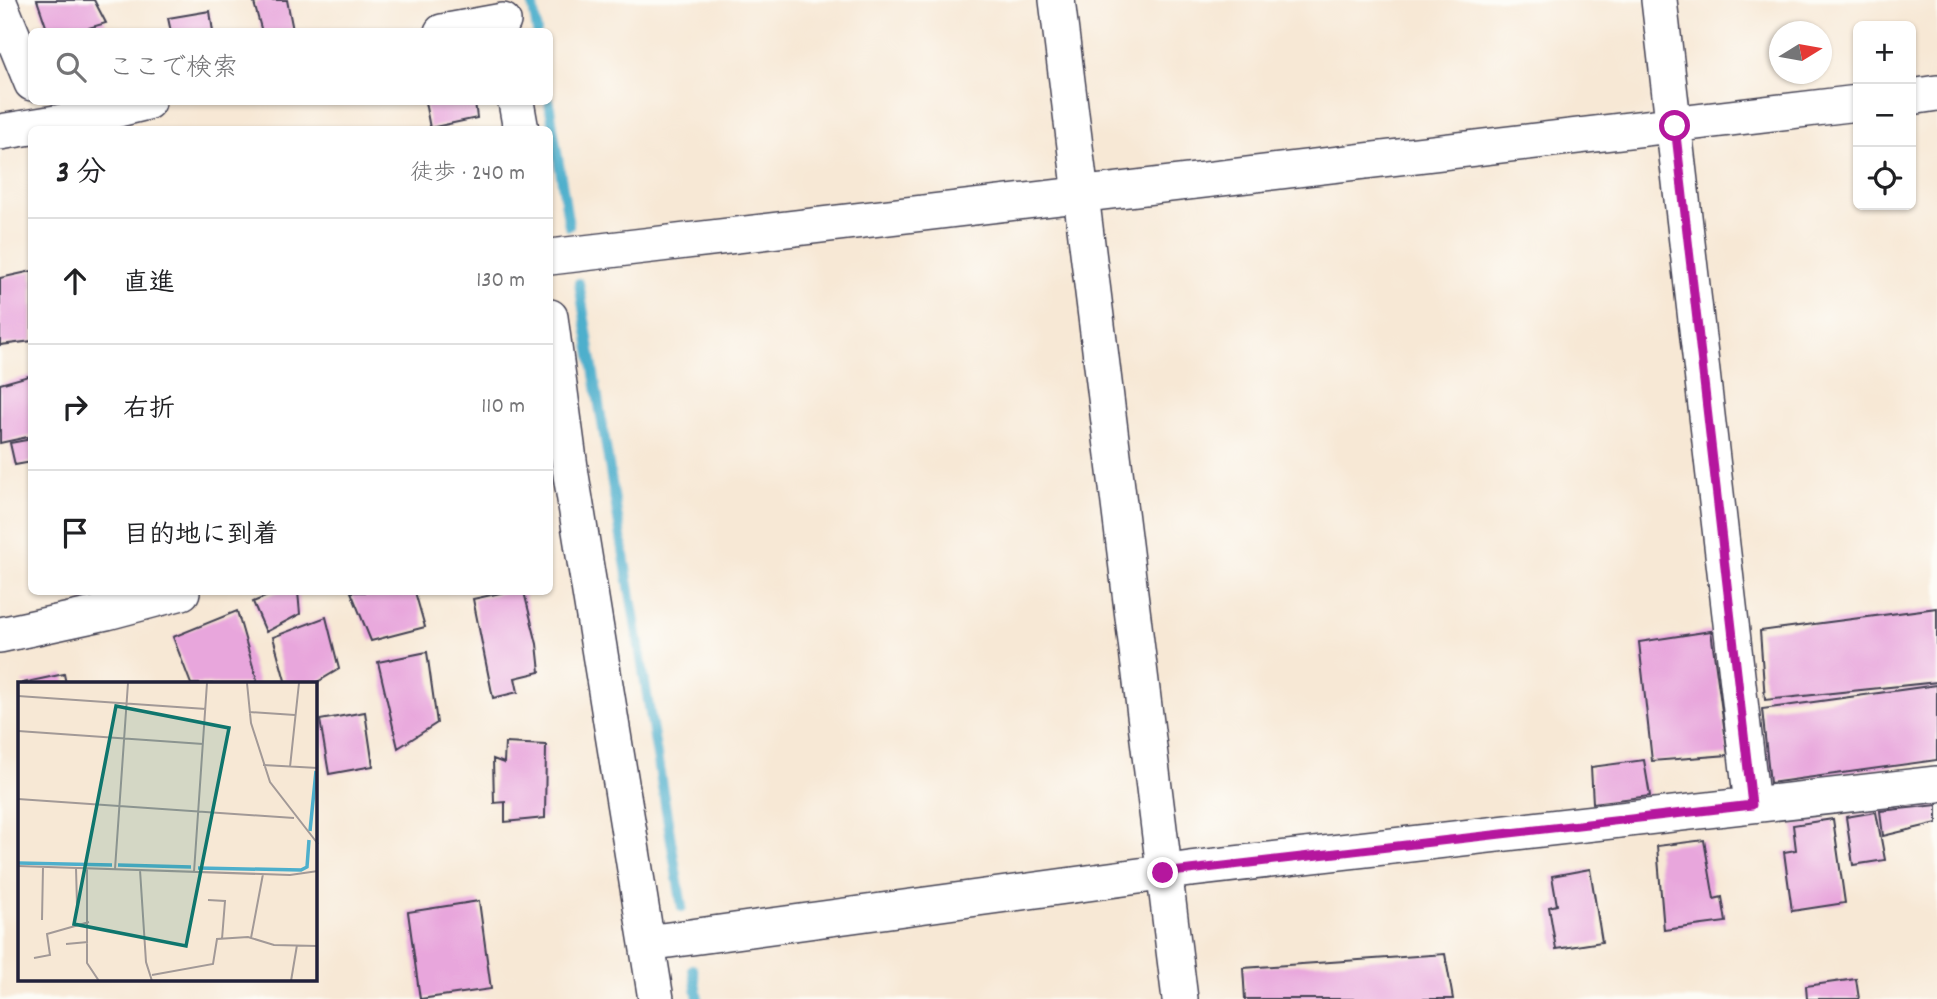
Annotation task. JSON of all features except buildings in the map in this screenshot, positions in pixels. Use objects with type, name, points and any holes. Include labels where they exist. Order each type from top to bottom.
[{"type":"street","points":[[1057,0],[1180,999]]},
{"type":"street","points":[[1659,0],[1752,805]]},
{"type":"street","points":[[0,5],[28,73]]},
{"type":"street","points":[[459,28],[503,18]]},
{"type":"street","points":[[1916,96],[1937,93]]},
{"type":"street","points":[[553,257],[1853,104]]},
{"type":"street","points":[[0,132],[43,113],[74,120],[135,105]]},
{"type":"street","points":[[517,105],[520,126]]},
{"type":"street","points":[[553,371],[560,479],[656,999]]},
{"type":"street","points":[[0,635],[171,595]]},
{"type":"street","points":[[647,943],[1163,873],[1937,784]]},
{"type":"waterway","points":[[532,0],[536,28]]},
{"type":"waterway","points":[[549,105],[553,126]]},
{"type":"waterway","points":[[553,127],[569,226]]},
{"type":"waterway","points":[[579,283],[682,907]]},
{"type":"waterway","points":[[693,969],[698,999]]},
{"type":"route","points":[[1163,873],[1752,805],[1675,126]]}]
